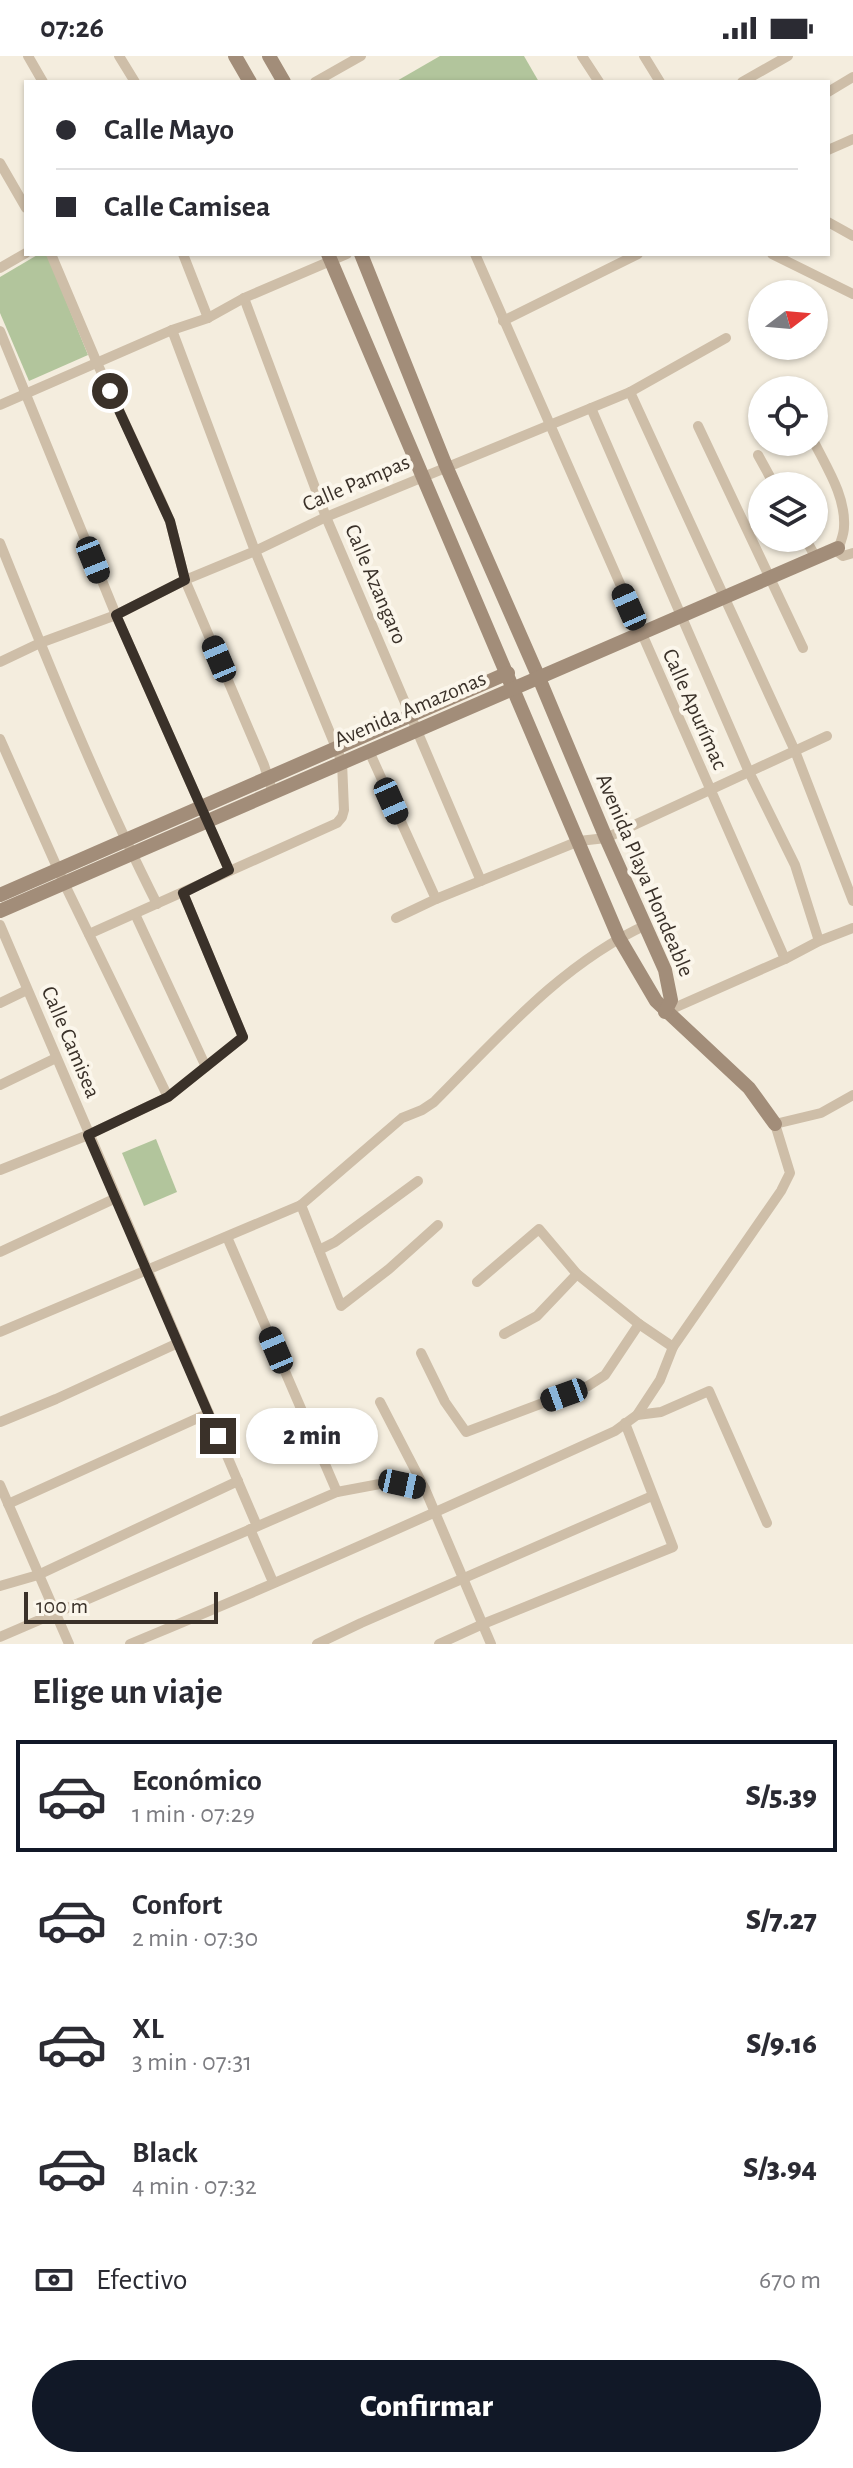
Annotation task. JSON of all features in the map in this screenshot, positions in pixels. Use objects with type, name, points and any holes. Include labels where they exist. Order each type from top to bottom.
[{"type":"street","points":[[28,56],[42,80]]},
{"type":"street","points":[[119,56],[134,80]]},
{"type":"street","points":[[235,56],[249,80]]},
{"type":"street","points":[[269,56],[283,80]]},
{"type":"street","points":[[319,80],[361,56]]},
{"type":"street","points":[[582,56],[598,80]]},
{"type":"street","points":[[644,56],[659,80]]},
{"type":"street","points":[[746,80],[788,56]]},
{"type":"street","points":[[830,91],[853,77]]},
{"type":"street","points":[[830,149],[853,139]]},
{"type":"street","points":[[0,163],[24,205]]},
{"type":"street","points":[[830,223],[853,236]]},
{"type":"street","points":[[0,268],[24,254]]},
{"type":"street","points":[[52,256],[170,521],[185,580],[273,793]]},
{"type":"street","points":[[184,256],[208,318]]},
{"type":"street","name":"Avenida Playa Hondeable","points":[[330,258],[619,938],[646,986],[665,1012],[671,1000],[670,986],[646,925],[446,466],[362,256]]},
{"type":"street","name":"Calle Apurímac","points":[[476,256],[785,959]]},
{"type":"street","points":[[503,321],[634,256]]},
{"type":"street","points":[[776,256],[853,294]]},
{"type":"street","points":[[0,405],[172,330],[208,318],[330,258]]},
{"type":"street","name":"Calle Azangaro","points":[[244,298],[326,517],[481,881]]},
{"type":"street","points":[[89,934],[337,823],[344,810],[339,755],[255,551],[172,330]]},
{"type":"street","points":[[0,331],[116,615],[229,870]]},
{"type":"street","name":"Calle Pampas","points":[[0,662],[40,643],[116,615],[185,580],[326,517],[630,392],[726,338]]},
{"type":"street","points":[[630,392],[795,751],[853,901]]},
{"type":"street","points":[[591,408],[749,772],[795,865],[819,941]]},
{"type":"street","points":[[698,426],[803,648]]},
{"type":"street","points":[[821,456],[841,504],[846,550]]},
{"type":"street","points":[[0,543],[125,840],[157,904]]},
{"type":"street","name":"Avenida Amazonas","points":[[0,895],[268,777],[339,755],[369,751],[418,732],[770,577],[816,558],[846,550]]},
{"type":"street","points":[[813,552],[816,558]]},
{"type":"street","name":"Avenida Amazonas","points":[[0,911],[273,793],[411,715],[508,673]]},
{"type":"street","points":[[396,918],[579,841],[606,838],[827,736]]},
{"type":"street","points":[[0,739],[64,883],[168,1097]]},
{"type":"street","points":[[369,751],[436,899]]},
{"type":"street","points":[[0,1170],[88,1135],[168,1097],[243,1037],[183,893]]},
{"type":"street","points":[[135,914],[206,1067]]},
{"type":"street","name":"Calle Camisea","points":[[0,925],[238,1481],[273,1582]]},
{"type":"street","points":[[0,1332],[301,1205],[402,1118],[434,1102],[536,1000],[619,938],[646,925]]},
{"type":"street","points":[[130,1644],[436,1513],[615,1431],[637,1415],[660,1380],[673,1347],[781,1191],[790,1173],[775,1124],[738,1077],[665,1012],[853,928]]},
{"type":"street","points":[[0,1003],[27,990]]},
{"type":"street","points":[[0,1085],[56,1058]]},
{"type":"street","points":[[775,1124],[821,1113],[853,1095]]},
{"type":"street","points":[[319,1250],[335,1242],[418,1181]]},
{"type":"street","points":[[0,1252],[116,1198]]},
{"type":"street","points":[[301,1205],[341,1306],[438,1225]]},
{"type":"street","points":[[477,1282],[539,1229],[577,1274],[673,1347]]},
{"type":"street","points":[[227,1237],[337,1492]]},
{"type":"street","points":[[504,1334],[537,1316],[577,1274]]},
{"type":"street","points":[[421,1353],[445,1402],[466,1432],[588,1386],[605,1375],[639,1324]]},
{"type":"street","points":[[0,1422],[178,1343]]},
{"type":"street","points":[[637,1415],[661,1412],[709,1391],[767,1523]]},
{"type":"street","points":[[380,1402],[425,1489],[491,1644]]},
{"type":"street","points":[[8,1504],[209,1413]]},
{"type":"street","points":[[439,1644],[673,1547],[625,1423]]},
{"type":"street","points":[[0,1586],[38,1575],[238,1481]]},
{"type":"street","points":[[0,1637],[337,1492],[385,1483],[425,1489]]},
{"type":"street","points":[[0,1485],[69,1644]]},
{"type":"street","points":[[317,1644],[652,1496]]},
{"type":"green space","points":[[440,56],[524,56],[538,80],[398,80]]},
{"type":"green space","points":[[36,256],[48,256],[88,355],[29,381],[0,313],[0,277]]},
{"type":"green space","points":[[156,1139],[177,1192],[144,1206],[122,1153]]},
{"type":"route","points":[[110,391],[170,521],[185,580],[116,615],[229,870],[183,893],[243,1037],[168,1097],[88,1135],[218,1436]]}]
